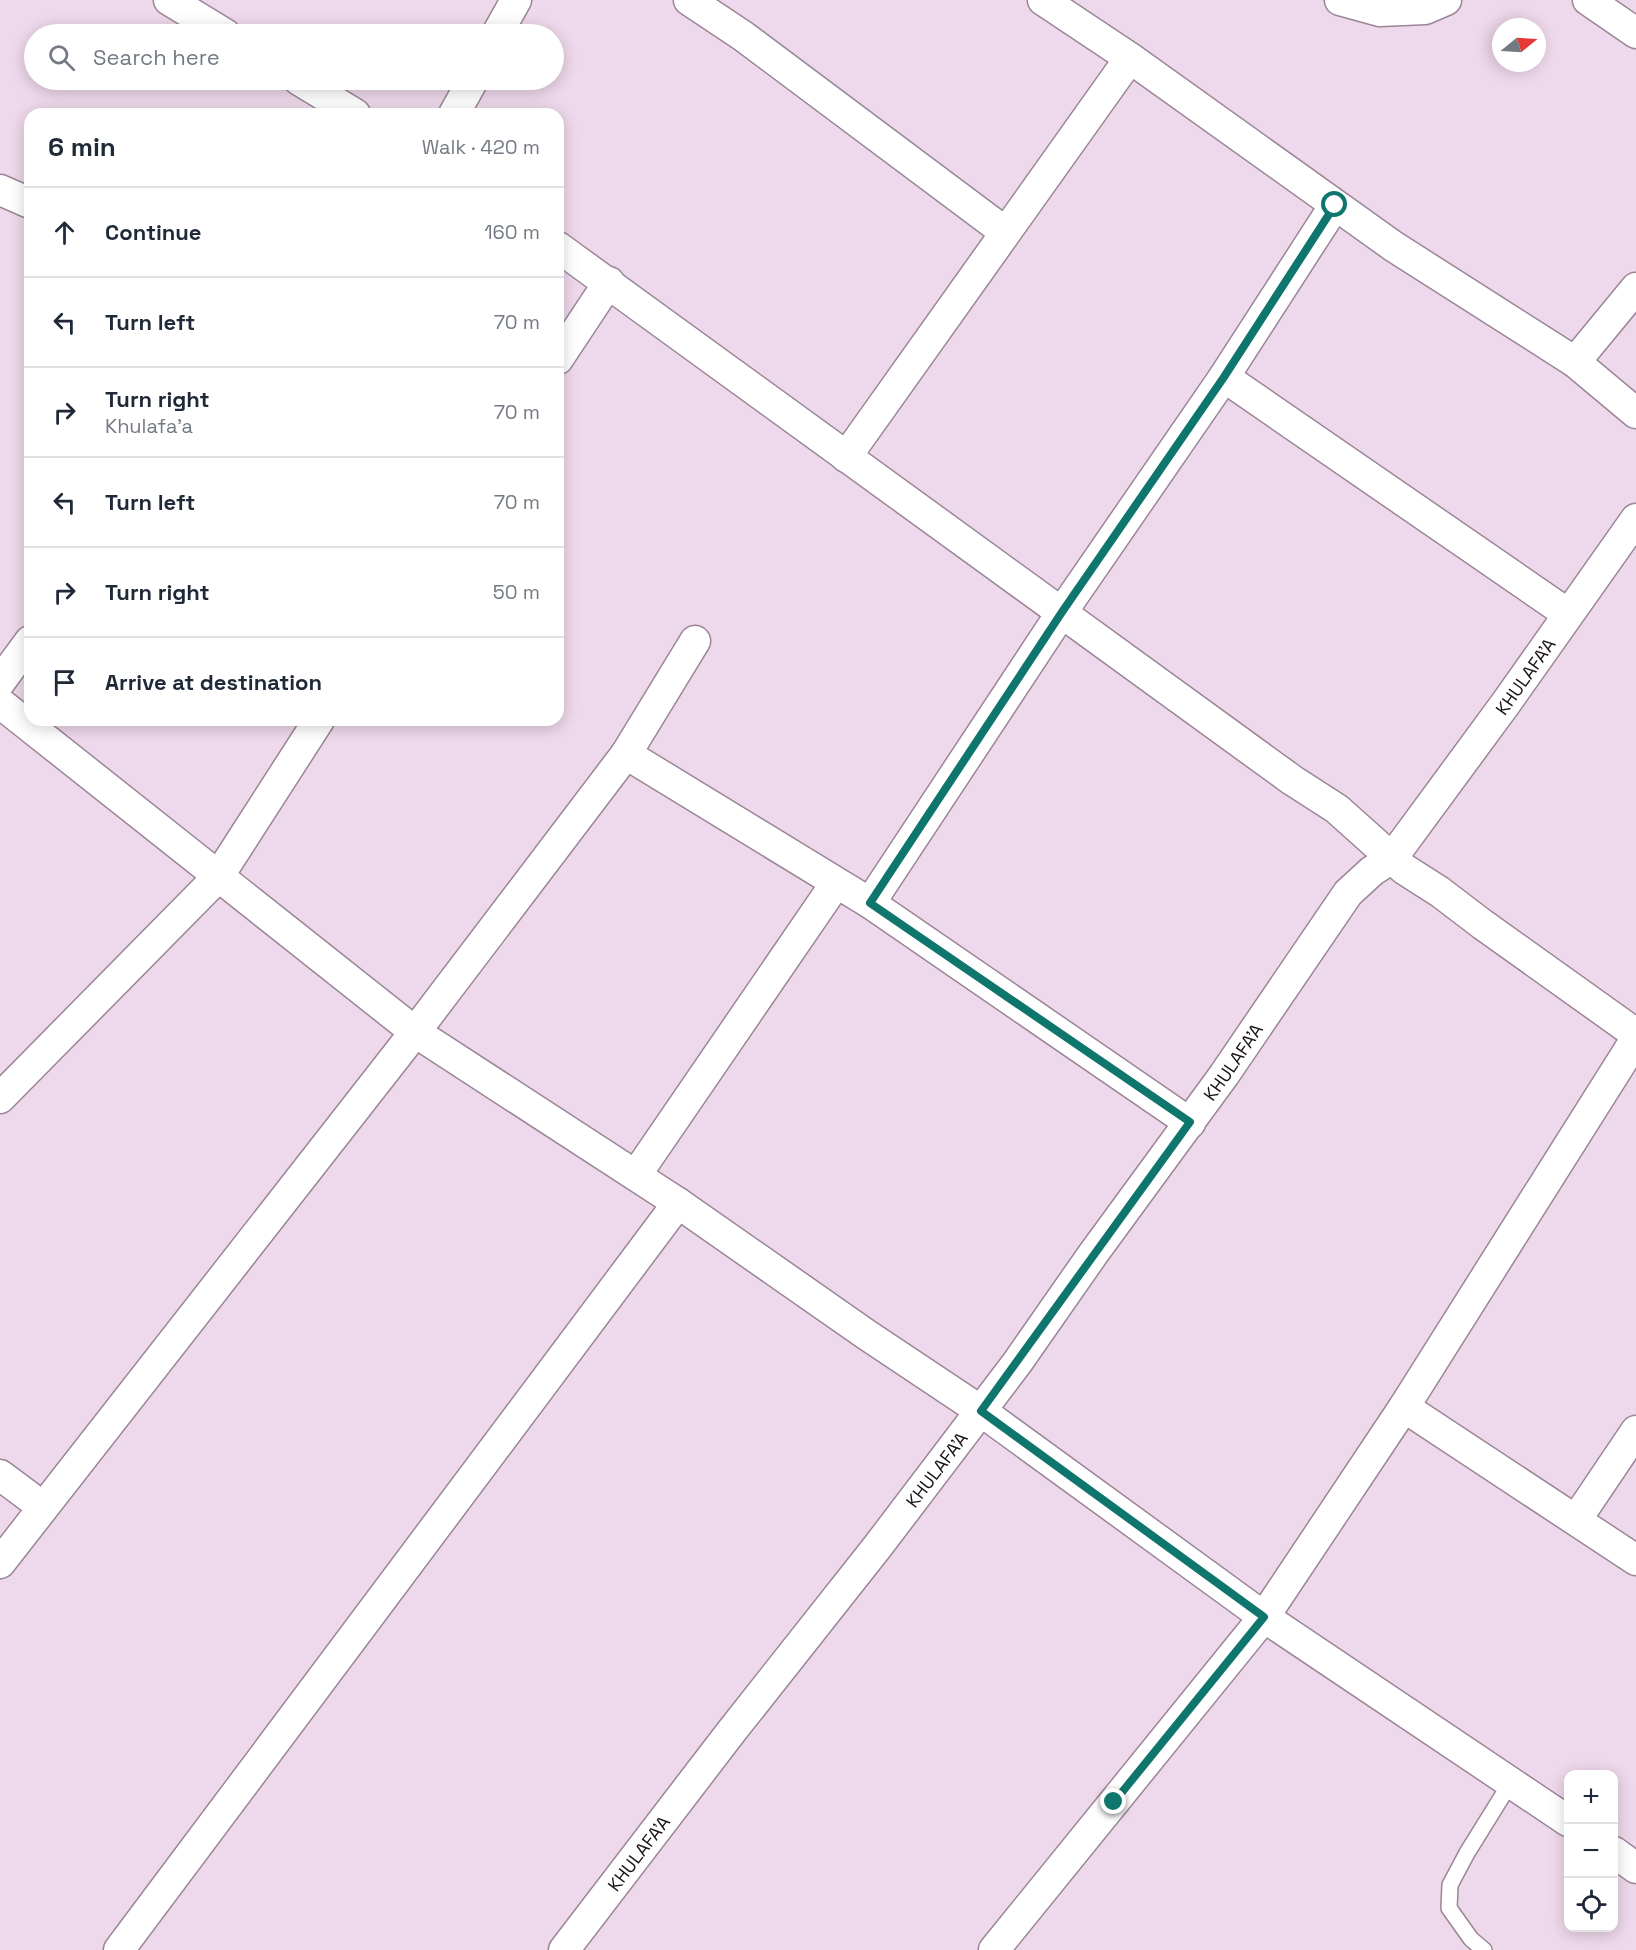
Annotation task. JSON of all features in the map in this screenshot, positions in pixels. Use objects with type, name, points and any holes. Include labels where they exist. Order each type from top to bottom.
[{"type":"street","points":[[169,0],[209,24]]},
{"type":"street","points":[[503,24],[516,0]]},
{"type":"street","points":[[689,0],[743,36],[1005,232]]},
{"type":"street","points":[[1043,0],[1130,58],[1393,246],[1575,362],[1636,413]]},
{"type":"street","points":[[1340,0],[1380,11],[1425,9],[1446,0]]},
{"type":"street","points":[[1588,0],[1636,33]]},
{"type":"street","points":[[846,457],[1130,58]]},
{"type":"street","points":[[315,90],[345,108]]},
{"type":"street","points":[[457,108],[467,90]]},
{"type":"street","points":[[0,189],[24,200]]},
{"type":"street","points":[[870,903],[1062,612],[1224,377],[1335,205]]},
{"type":"street","points":[[564,251],[1292,780],[1337,809],[1404,870],[1440,892],[1636,1034]]},
{"type":"street","points":[[564,349],[609,282]]},
{"type":"street","points":[[1575,362],[1636,288]]},
{"type":"street","points":[[1224,377],[1568,614]]},
{"type":"street","name":"KHULAFA'A","points":[[564,1950],[981,1411],[1190,1122],[1348,893],[1372,871],[1392,858],[1636,519]]},
{"type":"street","points":[[0,1563],[415,1032],[626,754],[695,641]]},
{"type":"street","points":[[0,682],[24,648]]},
{"type":"street","points":[[0,703],[24,722]]},
{"type":"street","points":[[29,726],[415,1032],[678,1203],[981,1411],[1264,1617],[1564,1818]]},
{"type":"street","points":[[0,1098],[218,877],[316,726]]},
{"type":"street","points":[[626,754],[870,903],[1190,1122]]},
{"type":"street","points":[[636,1175],[836,883]]},
{"type":"street","points":[[994,1950],[1264,1617],[1404,1407],[1636,1039]]},
{"type":"street","points":[[119,1950],[678,1203]]},
{"type":"street","points":[[1404,1407],[1636,1560]]},
{"type":"street","points":[[1576,1520],[1636,1431]]},
{"type":"street","points":[[0,1475],[43,1507]]},
{"type":"street","points":[[1618,1855],[1636,1868]]},
{"type":"lane","points":[[1484,1950],[1472,1939],[1449,1908],[1450,1885],[1511,1782]]},
{"type":"route","points":[[1114,1802],[1264,1617],[981,1411],[1190,1122],[870,903],[1062,612],[1224,377],[1335,205]]}]
